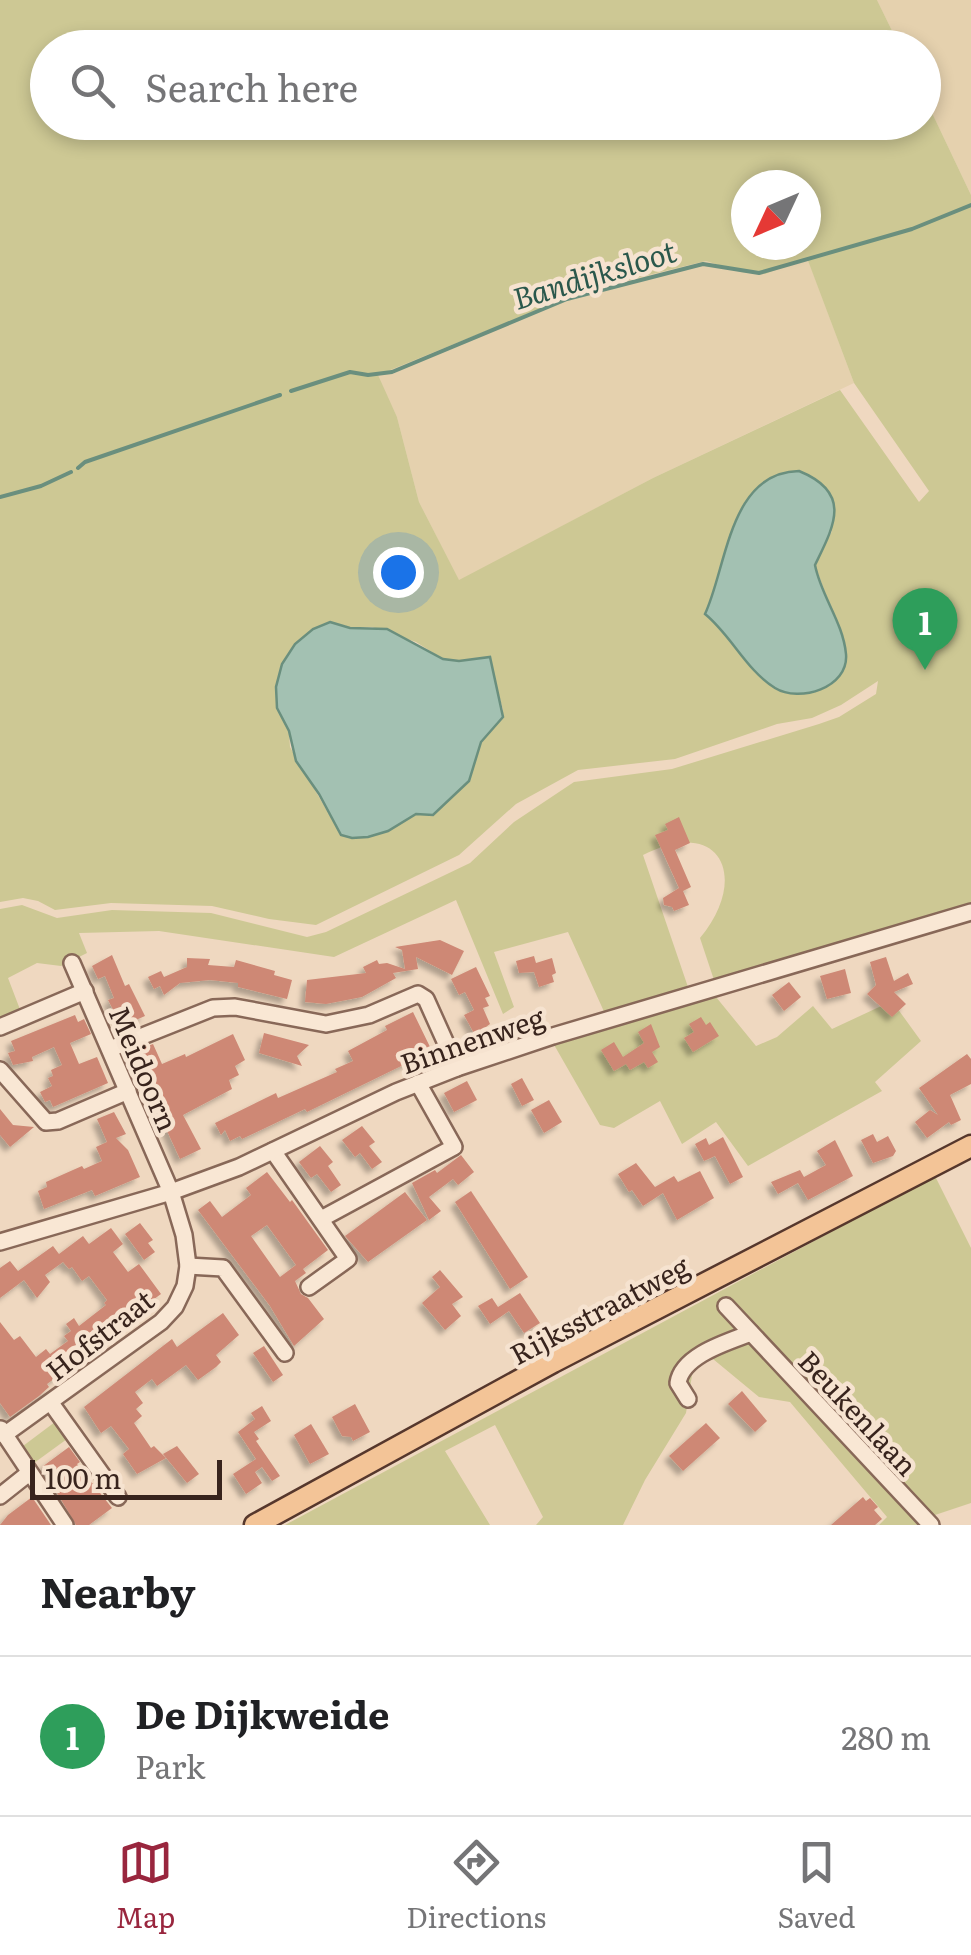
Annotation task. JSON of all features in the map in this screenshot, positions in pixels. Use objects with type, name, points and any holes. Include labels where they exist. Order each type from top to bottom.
[{"type":"main road","name":"Rijksstraatweg","points":[[255,1525],[553,1362],[971,1146]]},
{"type":"street","name":"Binnenweg","points":[[0,1242],[171,1192],[457,1068],[971,912]]},
{"type":"street","name":"Meidoorn","points":[[72,963],[171,1192]]},
{"type":"street","points":[[0,1027],[85,991]]},
{"type":"street","points":[[110,1049],[213,1008],[235,1007],[326,1024],[369,1016],[418,994],[426,999],[457,1068]]},
{"type":"street","points":[[0,1070],[46,1122],[58,1121],[128,1091]]},
{"type":"street","points":[[320,1220],[454,1147],[418,1083]]},
{"type":"street","points":[[273,1151],[348,1258],[309,1288]]},
{"type":"street","points":[[171,1192],[184,1234],[188,1266],[223,1268],[285,1353]]},
{"type":"street","name":"Hofstraat","points":[[2,1431],[51,1403],[162,1322],[179,1299],[188,1266]]},
{"type":"street","name":"Beukenlaan","points":[[726,1306],[931,1525]]},
{"type":"street","points":[[688,1399],[678,1383],[684,1368],[750,1333]]},
{"type":"street","points":[[51,1403],[118,1497]]},
{"type":"street","points":[[2,1431],[65,1525]]},
{"type":"street","points":[[0,1496],[29,1473]]},
{"type":"shaded area","points":[[0,0],[877,0],[892,30],[30,30],[30,140],[941,140],[941,132],[971,195],[971,905],[715,983],[700,938],[715,916],[725,875],[719,859],[708,848],[692,843],[670,845],[643,855],[689,990],[606,1016],[568,932],[494,952],[514,1007],[503,1014],[456,900],[334,957],[159,931],[79,933],[87,953],[61,966],[37,963],[8,978],[21,1012],[0,1022],[0,909],[22,905],[57,918],[112,910],[211,913],[307,937],[326,932],[470,863],[514,822],[574,782],[672,769],[819,724],[839,717],[876,694],[878,681],[812,718],[777,724],[675,759],[578,770],[516,804],[459,855],[316,925],[212,906],[111,903],[55,910],[23,898],[0,902]],"holes":[[[731,170],[821,170],[821,260],[808,260],[854,383],[929,491],[919,502],[840,390],[653,478],[459,580],[419,502],[397,417],[378,375],[567,298],[628,280],[706,261],[740,272],[765,274],[802,260],[731,260]],[[832,531],[815,565],[847,660],[785,693],[762,676],[705,614],[708,607]],[[344,625],[372,627],[416,642],[443,659],[489,657],[503,710],[501,720],[481,742],[469,781],[433,815],[417,814],[388,831],[341,835],[290,747],[289,731]]]},
{"type":"shaded area","points":[[877,0],[971,0],[971,195],[941,132],[941,30],[892,30]]},
{"type":"shaded area","points":[[808,260],[854,383],[653,478],[459,581],[419,502],[397,417],[377,375],[567,298],[628,280],[706,261],[740,272]]},
{"type":"shaded area","points":[[799,471],[827,489],[833,500],[833,524],[815,565],[846,654],[840,676],[831,684],[797,694],[765,681],[705,614],[744,504],[758,487],[776,476]]},
{"type":"shaded area","points":[[330,622],[350,628],[387,629],[443,659],[490,657],[503,717],[481,742],[469,781],[433,815],[416,814],[388,831],[368,837],[341,835],[296,761],[289,731],[277,708],[276,687],[282,664],[295,644],[313,629]]},
{"type":"shaded area","points":[[716,997],[756,1046],[777,1037],[813,1006],[832,1029],[892,1001],[921,1041],[875,1082],[882,1091],[748,1166],[716,1122],[682,1144],[660,1101],[614,1128],[600,1125],[553,1043]]},
{"type":"shaded area","points":[[935,1176],[971,1248],[971,1503],[932,1516],[729,1300],[718,1307],[918,1525],[879,1525],[887,1517],[790,1402],[759,1397],[713,1359],[700,1362],[693,1369],[686,1413],[623,1525],[536,1525],[543,1517],[495,1425],[445,1451],[490,1525],[285,1525]]},
{"type":"shaded area","points":[[55,1422],[67,1439],[34,1463],[23,1446]]},
{"type":"building","points":[[679,817],[690,843],[675,850],[691,887],[683,891],[689,905],[674,911],[664,905],[663,898],[679,888],[655,835],[668,830],[665,824]]},
{"type":"building","points":[[440,940],[464,951],[452,975],[416,957],[418,969],[393,973],[396,978],[362,997],[326,1004],[305,1002],[307,980],[366,973],[363,967],[377,960],[379,964],[405,969],[402,950],[395,947]]},
{"type":"building","points":[[112,955],[125,986],[129,984],[145,1016],[129,1023],[126,1017],[119,1021],[108,1000],[114,998],[105,976],[98,979],[92,966]]},
{"type":"building","points":[[534,956],[536,963],[552,958],[554,982],[539,987],[534,972],[519,973],[516,961]]},
{"type":"building","points":[[886,957],[894,981],[908,973],[913,984],[894,992],[906,1004],[892,1017],[867,994],[876,985],[870,962]]},
{"type":"building","points":[[187,958],[210,959],[208,965],[234,967],[236,960],[275,971],[274,975],[292,980],[287,999],[238,987],[238,983],[210,980],[180,983],[164,995],[160,986],[154,989],[148,977],[161,971],[164,977],[187,967]]},
{"type":"building","points":[[476,967],[490,996],[485,998],[489,1006],[483,1008],[490,1024],[475,1035],[464,1015],[474,1010],[465,992],[459,995],[451,979]]},
{"type":"building","points":[[845,969],[851,993],[827,999],[820,976]]},
{"type":"building","points":[[789,982],[801,997],[784,1011],[772,995]]},
{"type":"building","points":[[413,1012],[432,1051],[242,1139],[240,1136],[230,1141],[225,1130],[221,1135],[215,1123],[276,1093],[278,1098],[337,1072],[335,1069],[353,1061],[348,1051]]},
{"type":"building","points":[[75,1015],[78,1022],[84,1019],[91,1034],[70,1043],[79,1064],[97,1057],[108,1083],[53,1107],[40,1092],[52,1086],[48,1078],[53,1076],[51,1070],[62,1065],[54,1047],[32,1057],[33,1061],[13,1065],[8,1053],[15,1051],[11,1041]]},
{"type":"building","points":[[701,1017],[706,1025],[710,1022],[719,1036],[693,1052],[684,1038],[694,1032],[689,1024]]},
{"type":"building","points":[[651,1024],[660,1047],[652,1052],[658,1062],[648,1068],[644,1062],[630,1070],[626,1064],[614,1071],[601,1050],[614,1042],[623,1057],[644,1043],[638,1032]]},
{"type":"building","points":[[264,1033],[309,1045],[297,1056],[302,1066],[259,1053]]},
{"type":"building","points":[[233,1034],[245,1060],[235,1066],[239,1075],[229,1080],[232,1089],[183,1115],[201,1149],[180,1159],[133,1057],[153,1044],[162,1064]]},
{"type":"building","points":[[967,1054],[971,1059],[971,1084],[950,1095],[961,1120],[951,1125],[949,1122],[927,1138],[915,1122],[930,1110],[938,1115],[919,1088]]},
{"type":"building","points":[[522,1078],[534,1100],[522,1106],[511,1084]]},
{"type":"building","points":[[467,1081],[477,1100],[454,1112],[444,1093]]},
{"type":"building","points":[[549,1100],[562,1122],[544,1133],[531,1110]]},
{"type":"building","points":[[0,1109],[13,1125],[34,1127],[10,1147],[0,1135]]},
{"type":"building","points":[[114,1112],[126,1134],[116,1138],[128,1150],[140,1177],[95,1196],[92,1190],[44,1209],[38,1191],[47,1187],[46,1182],[102,1161],[96,1147],[107,1142],[97,1119]]},
{"type":"building","points":[[362,1126],[375,1142],[369,1146],[382,1162],[372,1169],[360,1153],[355,1157],[342,1140]]},
{"type":"building","points":[[873,1134],[877,1142],[888,1136],[896,1151],[893,1156],[873,1163],[861,1140]]},
{"type":"building","points":[[723,1137],[743,1177],[730,1184],[715,1156],[704,1161],[695,1144],[706,1138],[709,1145]]},
{"type":"building","points":[[835,1140],[853,1176],[808,1200],[798,1183],[778,1194],[771,1182],[800,1170],[804,1177],[826,1165],[817,1151]]},
{"type":"building","points":[[320,1146],[333,1162],[328,1166],[341,1185],[331,1192],[317,1174],[311,1178],[299,1162]]},
{"type":"building","points":[[461,1155],[474,1172],[458,1185],[453,1179],[429,1197],[441,1211],[429,1220],[412,1183],[435,1170],[437,1173]]},
{"type":"building","points":[[636,1163],[655,1187],[674,1176],[678,1182],[700,1171],[714,1198],[677,1220],[663,1193],[643,1206],[618,1174]]},
{"type":"building","points":[[267,1172],[328,1250],[303,1269],[306,1273],[295,1281],[301,1294],[324,1319],[294,1346],[270,1306],[198,1210],[210,1201],[222,1217],[251,1195],[246,1188]],"holes":[[[267,1225],[296,1265],[280,1277],[251,1236]]]},
{"type":"building","points":[[471,1191],[528,1277],[510,1289],[455,1202]]},
{"type":"building","points":[[405,1192],[427,1220],[368,1262],[345,1236]]},
{"type":"building","points":[[140,1223],[153,1240],[148,1243],[155,1252],[144,1260],[125,1234]]},
{"type":"building","points":[[111,1228],[123,1244],[113,1252],[128,1272],[139,1264],[161,1294],[109,1332],[112,1337],[47,1384],[49,1387],[39,1396],[10,1417],[0,1403],[0,1322],[14,1340],[20,1336],[36,1357],[46,1349],[50,1354],[68,1341],[64,1336],[71,1331],[66,1324],[74,1318],[79,1326],[107,1300],[89,1276],[82,1281],[63,1262],[45,1275],[50,1282],[37,1298],[24,1280],[0,1298],[0,1268],[10,1261],[18,1271],[53,1246],[59,1254],[83,1236],[89,1244]]},
{"type":"building","points":[[440,1270],[463,1297],[452,1304],[461,1316],[445,1330],[422,1303],[440,1287],[432,1277]]},
{"type":"building","points":[[520,1293],[540,1323],[524,1333],[509,1311],[490,1324],[478,1306],[492,1298],[498,1307]]},
{"type":"building","points":[[223,1313],[239,1335],[216,1355],[221,1362],[216,1367],[198,1380],[186,1365],[157,1386],[152,1379],[135,1392],[143,1403],[136,1409],[142,1416],[134,1423],[151,1448],[154,1446],[166,1458],[137,1474],[123,1454],[129,1449],[111,1426],[101,1433],[84,1407],[172,1339],[177,1347]]},
{"type":"building","points":[[264,1346],[283,1375],[273,1382],[253,1353]]},
{"type":"building","points":[[742,1391],[767,1421],[755,1432],[728,1404]]},
{"type":"building","points":[[355,1404],[370,1432],[353,1441],[342,1436],[332,1417]]},
{"type":"building","points":[[262,1406],[271,1421],[254,1432],[259,1439],[256,1441],[280,1476],[272,1481],[262,1467],[255,1472],[262,1483],[246,1494],[233,1474],[256,1459],[238,1432],[255,1419],[251,1413]]},
{"type":"building","points":[[706,1423],[720,1438],[683,1471],[669,1456]]},
{"type":"building","points":[[311,1424],[329,1454],[310,1464],[294,1435]]},
{"type":"building","points":[[177,1446],[199,1474],[187,1483],[163,1454]]},
{"type":"building","points":[[69,1447],[80,1462],[77,1464],[112,1508],[89,1525],[76,1525],[42,1467]]},
{"type":"building","points":[[32,1497],[51,1525],[0,1525],[8,1515]]},
{"type":"building","points":[[863,1497],[866,1501],[870,1498],[878,1507],[874,1510],[882,1519],[875,1525],[831,1525]]},
{"type":"waterway","name":"Bandijksloot","points":[[291,391],[350,372],[392,372],[567,299],[703,264],[759,273],[912,229],[971,205]]},
{"type":"waterway","name":"Bandijksloot","points":[[78,468],[85,462],[280,395]]},
{"type":"waterway","name":"Bandijksloot","points":[[0,497],[41,486],[71,472]]},
{"type":"place","name":"De Dijkweide","points":[[925,670]]}]
